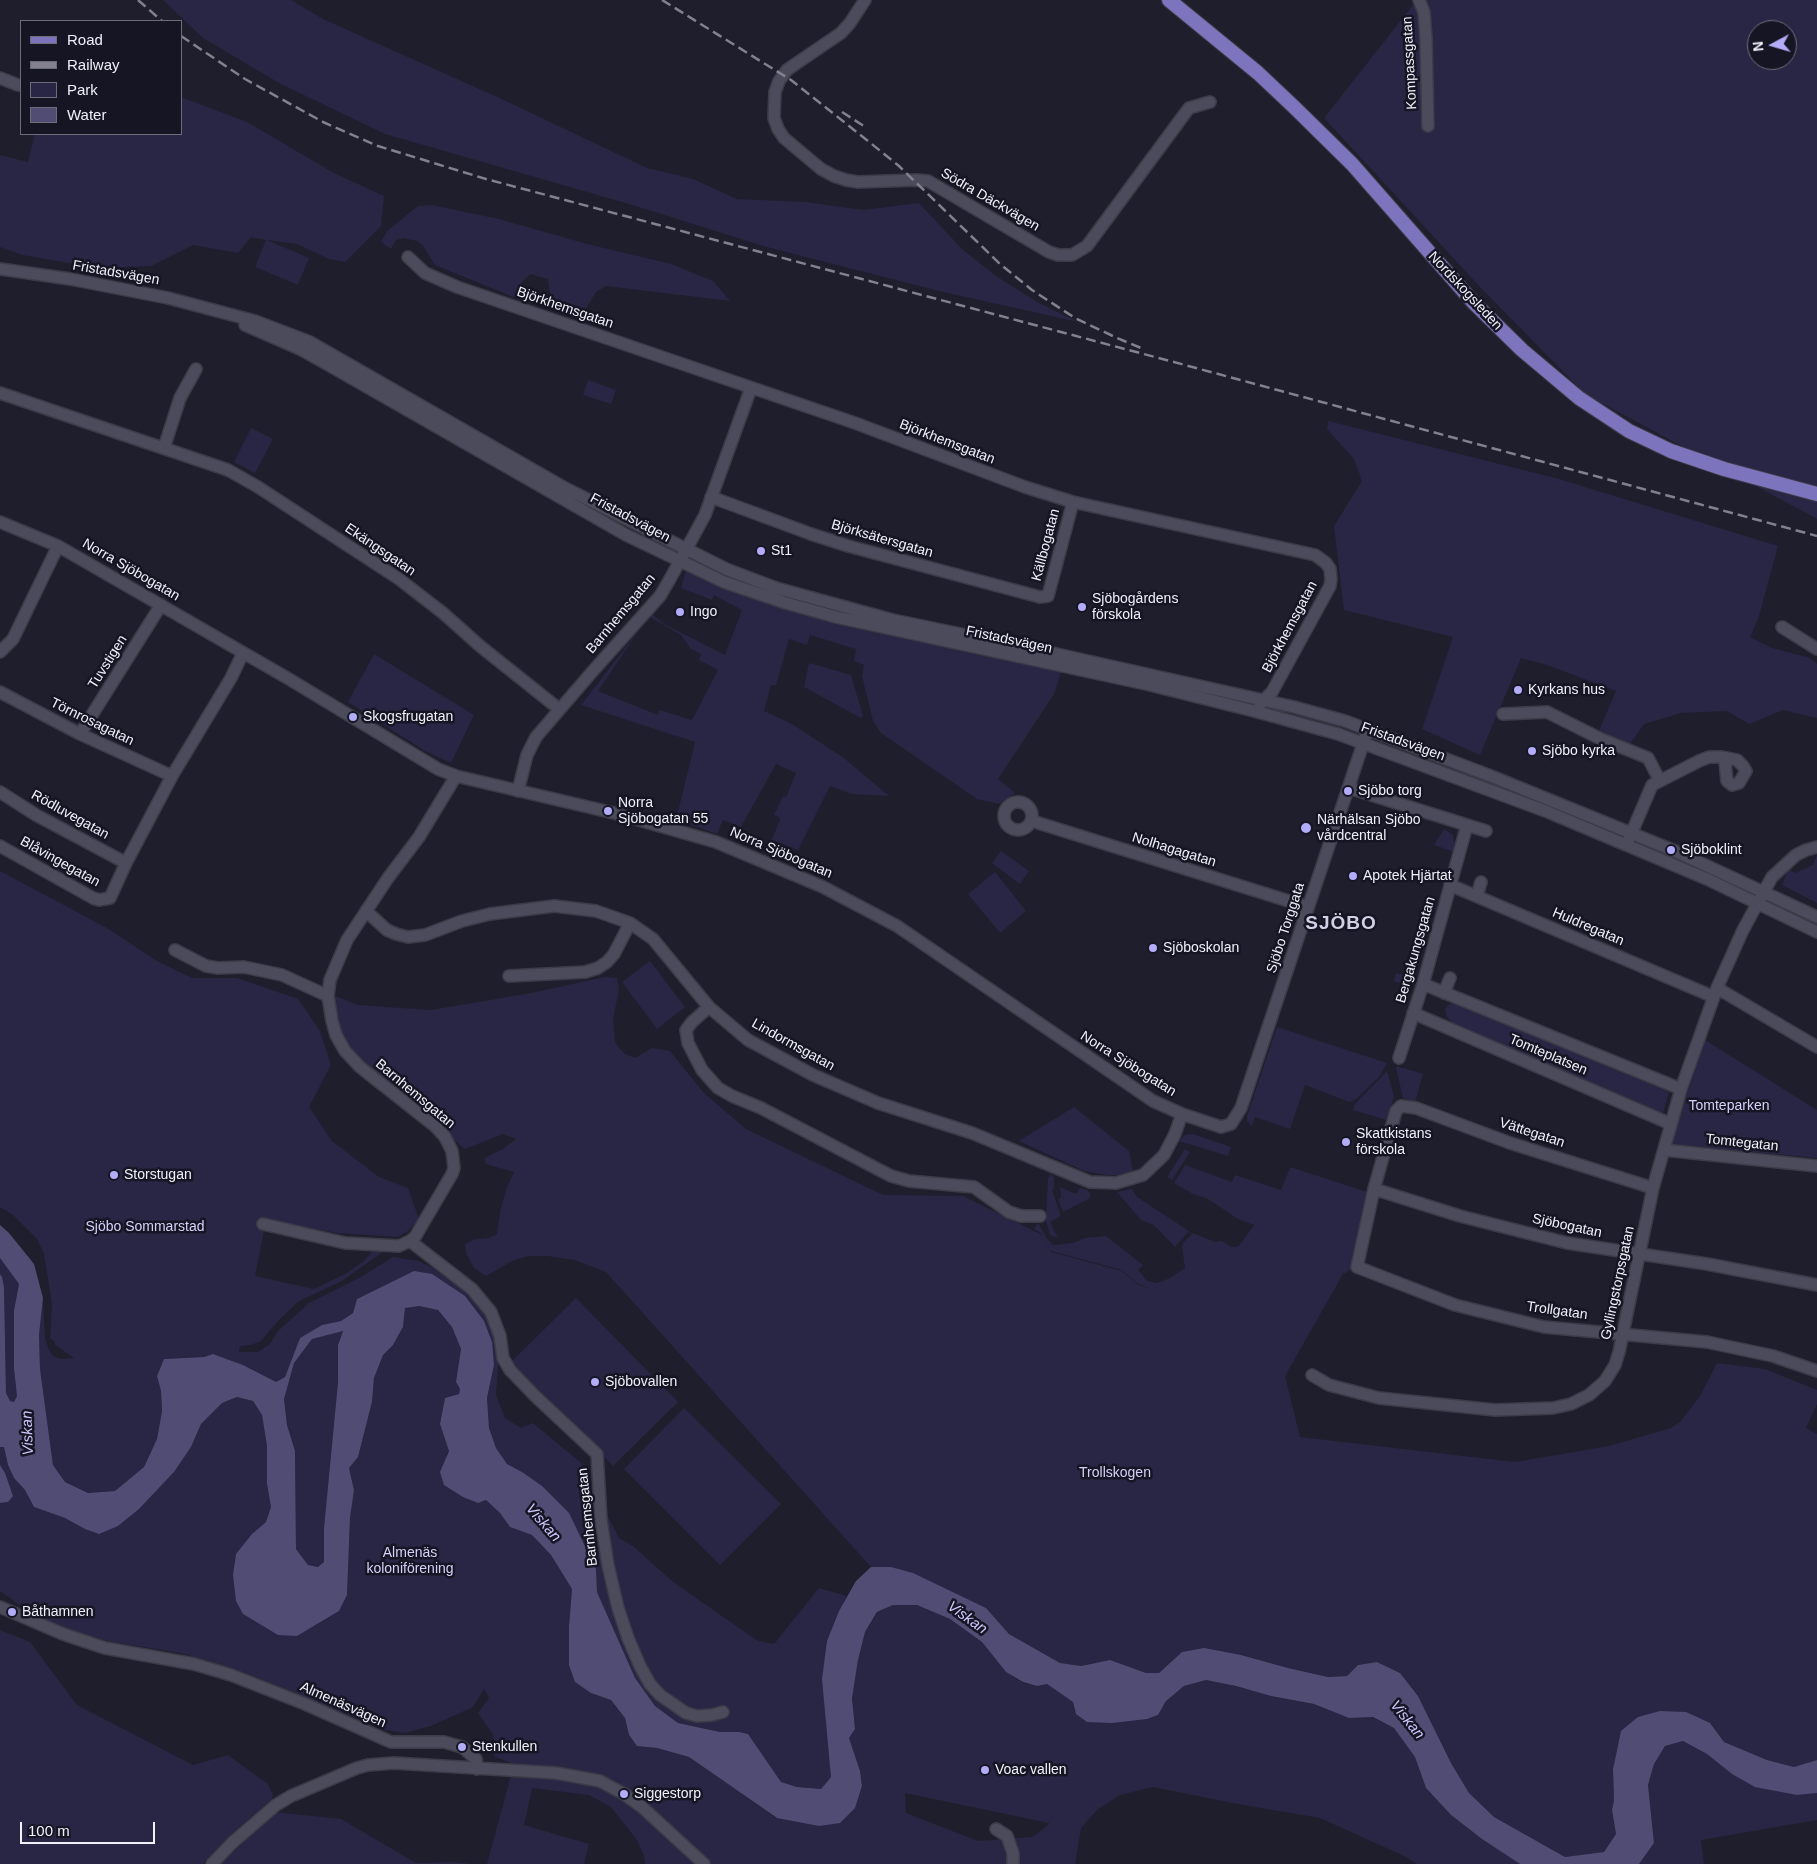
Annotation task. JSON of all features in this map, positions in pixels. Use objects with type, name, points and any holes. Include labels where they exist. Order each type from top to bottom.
[{"type":"main road","name":"Nordskogsleden","points":[[1169,0],[1250,67],[1294,107],[1372,186],[1473,302],[1522,350],[1579,398],[1611,420],[1655,445],[1724,469],[1817,494]]},
{"type":"street","name":"Södra Däckvägen","points":[[865,0],[841,34],[794,65],[779,81],[774,98],[774,118],[784,138],[821,169],[846,180],[858,182],[916,180],[928,182],[1049,252],[1058,255],[1072,254],[1087,246],[1189,108],[1210,102]]},
{"type":"street","name":"Kompassgatan","points":[[1419,0],[1424,12],[1426,38],[1428,126]]},
{"type":"street","points":[[0,78],[18,85]]},
{"type":"street","name":"Björkhemsgatan","points":[[408,257],[425,273],[457,287],[855,423],[1025,487],[1072,502],[1315,555],[1326,563],[1330,569],[1330,586],[1272,692],[1254,711]]},
{"type":"street","name":"Fristadsvägen","points":[[0,269],[70,279],[168,298],[255,321],[310,342],[565,488],[726,569],[776,588],[893,620],[1052,652],[1345,720],[1490,776],[1712,867],[1817,932]]},
{"type":"street","name":"Fristadsvägen","points":[[224,314],[229,318],[300,349],[589,515],[724,582],[836,617],[1146,684],[1338,734],[1548,812],[1707,879],[1817,917]]},
{"type":"street","points":[[164,448],[180,398],[196,369]]},
{"type":"street","name":"Barnhemsgatan","points":[[518,791],[530,745],[559,709],[660,596],[705,515],[751,388]]},
{"type":"street","name":"Ekängsgatan","points":[[0,394],[228,470],[258,487],[360,554],[443,613],[480,646],[559,709]]},
{"type":"street","name":"Björksätersgatan","points":[[711,497],[848,546],[1002,588],[1040,597],[1048,596]]},
{"type":"street","name":"Källbogatan","points":[[1048,596],[1072,502]]},
{"type":"street","name":"Norra Sjöbogatan","points":[[0,522],[58,546],[353,717],[422,760],[456,776],[618,814],[716,842],[823,887],[897,926],[1145,1096],[1182,1114],[1221,1127]]},
{"type":"street","points":[[0,652],[14,639],[58,546]]},
{"type":"street","name":"Tuvstigen","points":[[80,734],[161,605]]},
{"type":"street","points":[[1782,627],[1817,649]]},
{"type":"street","points":[[126,863],[172,776],[231,678],[243,653]]},
{"type":"street","name":"Törnrosagatan","points":[[0,692],[80,734],[172,776]]},
{"type":"street","points":[[1503,714],[1547,712],[1648,758],[1660,780]]},
{"type":"street","name":"Sjöbo Torggata","points":[[1221,1127],[1232,1124],[1241,1108],[1368,729]]},
{"type":"street","points":[[1626,846],[1652,784],[1704,759],[1722,757]]},
{"type":"street","name":"Barnhemsgatan","points":[[456,776],[419,837],[347,940],[330,980],[328,996],[332,1021],[336,1035],[352,1060],[436,1128],[445,1137],[452,1151],[454,1168],[452,1174],[432,1210],[410,1241],[472,1289],[491,1312],[500,1336],[504,1358],[510,1370],[597,1454],[601,1520],[608,1565],[618,1608],[628,1638],[650,1684],[660,1695],[686,1713],[697,1716],[723,1712]]},
{"type":"street","points":[[1349,788],[1486,831]]},
{"type":"street","name":"Rödluvegatan","points":[[0,792],[36,815],[126,863]]},
{"type":"street","name":"Nolhagagatan","points":[[1032,821],[1308,907]]},
{"type":"street","name":"Bergakungsgatan","points":[[1399,1058],[1423,984],[1467,825]]},
{"type":"street","name":"Blåvingegatan","points":[[0,846],[93,898],[100,900],[107,900],[112,895],[126,863]]},
{"type":"street","name":"Gyllingstorpsgatan","points":[[1312,1375],[1329,1385],[1379,1398],[1495,1410],[1553,1408],[1572,1404],[1589,1395],[1605,1380],[1615,1365],[1638,1254],[1681,1089],[1716,992],[1743,930],[1772,877],[1796,855],[1817,848]]},
{"type":"street","points":[[1481,882],[1481,902]]},
{"type":"street","name":"Huldregatan","points":[[1450,885],[1481,902],[1716,992],[1817,1047]]},
{"type":"street","name":"Lindormsgatan","points":[[366,911],[387,930],[408,937],[433,933],[462,921],[490,914],[554,906],[596,911],[630,923],[653,939],[709,1007],[748,1040],[813,1075],[878,1103],[972,1133],[1090,1182],[1116,1183],[1143,1175],[1164,1155],[1175,1134],[1182,1114]]},
{"type":"street","points":[[510,976],[585,972],[598,968],[608,962],[614,954],[630,923]]},
{"type":"street","points":[[174,950],[206,966],[218,968],[244,967],[282,975],[328,996]]},
{"type":"street","points":[[1444,993],[1450,978]]},
{"type":"street","name":"Tomteplatsen","points":[[1423,984],[1681,1089]]},
{"type":"street","points":[[709,1007],[686,1030],[688,1043],[699,1064],[718,1088],[761,1108],[891,1176],[909,1181],[974,1187],[1009,1212],[1022,1216],[1040,1216]]},
{"type":"street","name":"Tomteplatsen","points":[[1414,1013],[1671,1124]]},
{"type":"street","name":"Vättegatan","points":[[1374,1189],[1396,1111],[1401,1106],[1416,1108],[1510,1142],[1654,1188]]},
{"type":"street","name":"Tomtegatan","points":[[1664,1150],[1817,1166]]},
{"type":"street","name":"Sjöbogatan","points":[[1374,1189],[1460,1216],[1567,1243],[1707,1264],[1817,1285]]},
{"type":"street","name":"Trollgatan","points":[[1374,1189],[1357,1267],[1455,1305],[1544,1327],[1707,1342],[1773,1356],[1817,1371]]},
{"type":"street","points":[[263,1224],[345,1243],[399,1246],[410,1241]]},
{"type":"street","name":"Almenäsvägen","points":[[0,1607],[62,1634],[105,1648],[194,1664],[231,1675],[286,1696],[391,1742],[444,1742],[462,1747],[476,1759],[477,1769]]},
{"type":"street","points":[[212,1864],[232,1843],[276,1805],[327,1779],[357,1768],[394,1763],[556,1773],[600,1781],[624,1794],[642,1807],[704,1864]]},
{"type":"street","points":[[996,1829],[1007,1836],[1013,1853],[1013,1864]]},
{"type":"green space","points":[[163,0],[291,0],[323,19],[506,101],[647,168],[693,179],[737,199],[806,202],[863,210],[919,203],[963,250],[996,276],[1037,302],[1078,322],[939,291],[763,246],[636,206],[385,134],[279,83],[203,38]]},
{"type":"green space","points":[[1417,0],[1817,0],[1817,519],[1585,394],[1481,288],[1324,118]]},
{"type":"green space","points":[[182,97],[247,122],[334,173],[384,196],[381,226],[345,262],[329,259],[297,244],[267,240],[309,258],[298,285],[255,267],[266,240],[251,237],[238,253],[193,245],[151,266],[98,268],[22,255],[0,247],[0,155],[28,162],[35,135],[182,135]]},
{"type":"green space","points":[[432,205],[499,219],[587,244],[671,264],[713,281],[730,301],[606,286],[596,292],[584,312],[551,301],[548,279],[530,274],[521,283],[516,298],[435,265],[423,246],[417,241],[403,238],[396,240],[391,249],[381,242],[387,231],[418,206]]},
{"type":"green space","points":[[588,380],[616,390],[611,404],[583,395]]},
{"type":"green space","points":[[1328,421],[1559,479],[1778,546],[1759,616],[1750,637],[1772,648],[1810,658],[1817,664],[1817,718],[1783,710],[1749,724],[1727,711],[1681,713],[1644,724],[1630,744],[1598,733],[1616,691],[1547,665],[1521,658],[1480,755],[1422,729],[1453,637],[1344,610],[1334,526],[1362,481],[1354,459],[1327,429]]},
{"type":"green space","points":[[251,428],[273,439],[255,473],[234,462]]},
{"type":"green space","points":[[686,571],[794,611],[832,622],[1061,672],[1054,694],[998,779],[1015,793],[999,804],[977,799],[881,733],[873,721],[862,676],[864,665],[854,661],[856,649],[810,635],[807,645],[789,639],[776,685],[771,685],[764,711],[792,724],[844,758],[889,796],[852,794],[830,786],[798,850],[775,841],[770,850],[768,849],[780,820],[779,817],[774,815],[783,796],[786,797],[796,773],[776,764],[741,827],[723,820],[717,834],[676,820],[695,742],[581,705],[639,630],[598,691],[658,715],[659,710],[692,720],[718,670],[699,660],[701,654],[690,648],[681,635],[650,617],[652,614],[664,624],[725,655],[742,610],[714,595],[712,600],[681,588]]},
{"type":"green space","points":[[374,654],[474,715],[451,763],[425,751],[348,702]]},
{"type":"green space","points":[[809,663],[851,675],[863,716],[861,718],[804,687]]},
{"type":"green space","points":[[1444,829],[1453,835],[1454,852],[1434,845]]},
{"type":"green space","points":[[1001,851],[1029,871],[1020,884],[992,863]]},
{"type":"green space","points":[[1817,855],[1817,903],[1782,885],[1788,869],[1795,873],[1813,865]]},
{"type":"green space","name":"Sjöbo Sommarstad","points":[[0,871],[107,928],[157,961],[192,978],[237,978],[298,999],[320,1031],[331,1065],[309,1107],[332,1141],[379,1177],[408,1188],[419,1219],[408,1231],[398,1237],[337,1233],[266,1220],[255,1276],[314,1289],[347,1273],[364,1261],[374,1249],[387,1249],[342,1281],[299,1301],[261,1341],[251,1345],[240,1346],[239,1352],[258,1352],[270,1344],[278,1331],[309,1303],[361,1277],[393,1257],[418,1261],[447,1278],[460,1283],[487,1316],[499,1355],[496,1395],[505,1418],[521,1428],[533,1423],[580,1462],[619,1538],[633,1546],[673,1582],[758,1641],[774,1644],[819,1588],[847,1596],[827,1641],[831,1777],[821,1789],[797,1787],[781,1782],[748,1734],[720,1732],[678,1723],[655,1706],[635,1678],[597,1592],[596,1569],[522,1472],[507,1464],[496,1448],[489,1428],[487,1398],[494,1365],[414,1272],[357,1299],[353,1313],[341,1321],[322,1325],[300,1338],[285,1377],[276,1383],[243,1365],[213,1354],[204,1357],[164,1359],[157,1376],[161,1391],[162,1411],[157,1439],[144,1467],[115,1491],[88,1493],[65,1482],[53,1465],[40,1369],[39,1335],[43,1298],[45,1338],[49,1350],[53,1356],[61,1359],[74,1358],[55,1345],[55,1342],[50,1338],[52,1304],[44,1254],[37,1239],[13,1215],[0,1207]]},
{"type":"green space","points":[[995,872],[1026,911],[1000,933],[968,894]]},
{"type":"green space","points":[[650,961],[685,1007],[657,1029],[622,982]]},
{"type":"green space","points":[[1396,973],[1415,978],[1412,986],[1396,982],[1394,980]]},
{"type":"green space","name":"Trollskogen","points":[[605,977],[617,978],[619,990],[613,1019],[615,1042],[620,1049],[625,1054],[635,1058],[652,1048],[670,1051],[704,1093],[746,1129],[883,1195],[963,1196],[1042,1235],[1034,1229],[1038,1223],[1053,1245],[1073,1243],[1085,1238],[1106,1236],[1143,1265],[1138,1270],[1147,1281],[1157,1283],[1170,1278],[1185,1268],[1182,1247],[1183,1243],[1193,1233],[1215,1242],[1222,1241],[1231,1247],[1236,1247],[1240,1245],[1254,1225],[1238,1219],[1208,1199],[1193,1194],[1174,1183],[1185,1165],[1232,1182],[1235,1175],[1281,1190],[1290,1168],[1293,1168],[1367,1192],[1350,1269],[1346,1273],[1341,1273],[1343,1274],[1285,1376],[1300,1437],[1515,1462],[1609,1446],[1671,1428],[1681,1421],[1700,1396],[1717,1363],[1765,1369],[1817,1390],[1817,1404],[1806,1428],[1817,1434],[1817,1760],[1794,1767],[1767,1760],[1724,1742],[1710,1723],[1621,1731],[1613,1769],[1614,1800],[1612,1810],[1616,1834],[1604,1852],[1565,1857],[1494,1817],[1469,1793],[1451,1763],[1418,1696],[1400,1673],[1377,1662],[1358,1665],[1347,1676],[1328,1677],[1241,1655],[1182,1652],[1159,1673],[1146,1673],[1110,1660],[1081,1666],[1060,1663],[1009,1634],[986,1608],[891,1567],[871,1567],[606,1272],[575,1260],[547,1256],[528,1256],[512,1261],[486,1276],[474,1268],[466,1253],[465,1244],[497,1234],[500,1212],[507,1187],[514,1172],[486,1164],[484,1158],[503,1149],[516,1139],[503,1134],[465,1149],[349,1053],[340,1035],[333,995],[358,1005],[431,1010],[531,993]],"holes":[[[1043,1236],[1051,1251],[1122,1270],[1138,1284],[1156,1290],[1138,1285],[1122,1271],[1051,1252]]]},
{"type":"green space","points":[[1453,1002],[1669,1092],[1663,1113],[1454,1025],[1447,1017],[1445,1010]]},
{"type":"green space","points":[[1277,1027],[1387,1063],[1379,1077],[1355,1100],[1349,1102],[1305,1085],[1290,1129],[1255,1117],[1252,1126],[1247,1121],[1247,1116]]},
{"type":"green space","name":"Tomteparken","points":[[1705,1040],[1817,1110],[1817,1158],[1671,1144]]},
{"type":"green space","points":[[1397,1066],[1423,1074],[1415,1102],[1403,1098]]},
{"type":"green space","points":[[1387,1071],[1394,1096],[1387,1120],[1353,1110],[1355,1104]]},
{"type":"green space","points":[[1074,1107],[1129,1151],[1133,1171],[1120,1175],[1106,1175],[1084,1171],[1019,1141]]},
{"type":"green space","points":[[1193,1134],[1231,1147],[1228,1156],[1179,1141],[1185,1135]]},
{"type":"green space","points":[[1185,1149],[1190,1152],[1172,1180],[1167,1177]]},
{"type":"green space","points":[[1051,1174],[1054,1177],[1054,1189],[1052,1190],[1061,1216],[1050,1222],[1058,1238],[1050,1235],[1046,1220],[1048,1178]]},
{"type":"green space","points":[[1060,1187],[1076,1194],[1080,1188],[1087,1190],[1090,1193],[1090,1198],[1063,1212],[1058,1199],[1061,1197]]},
{"type":"green space","points":[[1132,1189],[1137,1197],[1189,1231],[1175,1247],[1154,1225],[1141,1220],[1117,1192]]},
{"type":"green space","points":[[0,1258],[19,1284],[14,1310],[14,1369],[17,1396],[14,1402],[10,1401],[6,1393],[4,1287],[0,1274]]},
{"type":"green space","name":"Sjöbovallen","points":[[576,1298],[678,1402],[613,1466],[511,1362]]},
{"type":"green space","name":"Almenäs koloniförening","points":[[419,1306],[438,1310],[452,1327],[461,1349],[457,1382],[460,1389],[459,1394],[445,1398],[440,1424],[449,1451],[446,1455],[463,1497],[478,1502],[486,1500],[500,1513],[510,1527],[532,1535],[551,1555],[572,1589],[569,1626],[569,1665],[591,1693],[611,1700],[625,1718],[629,1735],[637,1746],[657,1748],[689,1757],[776,1818],[855,1808],[862,1786],[860,1771],[849,1738],[855,1729],[852,1698],[865,1632],[878,1612],[893,1605],[917,1605],[950,1619],[982,1642],[1006,1672],[1023,1683],[1037,1686],[1047,1684],[1073,1702],[1076,1714],[1158,1715],[1166,1701],[1184,1686],[1206,1680],[1271,1696],[1314,1704],[1349,1718],[1372,1717],[1394,1728],[1415,1757],[1426,1788],[1451,1815],[1482,1839],[1520,1864],[1417,1864],[1404,1856],[1320,1818],[1153,1787],[1120,1795],[1098,1809],[1081,1828],[1075,1864],[645,1864],[644,1856],[637,1840],[611,1807],[589,1795],[532,1788],[524,1825],[589,1844],[584,1864],[487,1864],[510,1779],[511,1763],[495,1757],[493,1753],[496,1747],[492,1733],[478,1713],[489,1698],[484,1689],[473,1707],[431,1726],[405,1733],[385,1730],[246,1673],[206,1660],[180,1653],[108,1641],[69,1630],[35,1616],[0,1591],[0,1503],[8,1502],[5,1473],[0,1465],[0,1447],[4,1446],[8,1465],[14,1478],[25,1490],[34,1507],[65,1518],[85,1529],[118,1526],[139,1509],[174,1472],[191,1447],[201,1424],[222,1403],[237,1397],[253,1401],[262,1415],[267,1446],[267,1484],[271,1507],[266,1522],[252,1534],[243,1614],[279,1635],[316,1625],[339,1611],[347,1595],[350,1518],[354,1490],[349,1468],[358,1457],[372,1402],[374,1378],[383,1355],[393,1345],[403,1327],[405,1308]],"holes":[[[905,1793],[1049,1823],[1033,1837],[978,1841],[906,1813]]]},
{"type":"green space","points":[[343,1330],[338,1345],[338,1382],[324,1528],[324,1562],[318,1567],[308,1565],[296,1549],[295,1451],[287,1425],[284,1399],[294,1363],[312,1339]]},
{"type":"green space","points":[[684,1408],[781,1504],[720,1565],[624,1469]]},
{"type":"green space","points":[[0,1630],[30,1642],[77,1705],[193,1765],[228,1755],[268,1784],[273,1795],[272,1799],[227,1838],[203,1864],[0,1864]]},
{"type":"green space","points":[[1683,1741],[1707,1754],[1732,1774],[1797,1795],[1817,1793],[1817,1820],[1701,1840],[1704,1864],[1639,1864],[1654,1843],[1648,1785],[1654,1764],[1665,1746]]},
{"type":"green space","points":[[274,1812],[341,1819],[416,1863],[452,1862],[472,1864],[221,1864]]},
{"type":"water","name":"Viskan","points":[[0,1225],[9,1233],[34,1264],[43,1298],[39,1335],[40,1369],[53,1465],[65,1482],[88,1493],[115,1491],[144,1467],[157,1439],[162,1411],[161,1391],[157,1376],[164,1359],[204,1357],[213,1354],[243,1365],[276,1382],[285,1377],[300,1338],[322,1325],[341,1321],[353,1313],[357,1299],[414,1271],[432,1274],[465,1296],[484,1321],[492,1342],[494,1365],[487,1398],[489,1428],[496,1448],[507,1464],[542,1486],[569,1513],[596,1569],[597,1592],[635,1678],[655,1706],[678,1723],[720,1732],[748,1734],[781,1782],[797,1787],[821,1789],[831,1777],[822,1679],[827,1641],[839,1611],[856,1581],[871,1567],[891,1567],[913,1573],[986,1608],[1009,1634],[1060,1663],[1081,1666],[1110,1660],[1146,1673],[1159,1673],[1182,1652],[1204,1648],[1241,1655],[1328,1677],[1347,1676],[1358,1665],[1377,1662],[1400,1673],[1418,1696],[1451,1763],[1469,1793],[1494,1817],[1565,1857],[1604,1852],[1616,1834],[1612,1810],[1614,1800],[1613,1769],[1621,1731],[1638,1717],[1660,1711],[1686,1712],[1710,1723],[1724,1742],[1767,1760],[1794,1767],[1817,1760],[1817,1793],[1797,1795],[1755,1787],[1732,1774],[1707,1754],[1683,1741],[1665,1746],[1654,1764],[1648,1785],[1654,1843],[1639,1864],[1520,1864],[1482,1839],[1451,1815],[1426,1788],[1415,1757],[1394,1728],[1373,1717],[1349,1718],[1314,1704],[1271,1696],[1206,1680],[1184,1686],[1166,1701],[1158,1715],[1147,1719],[1112,1723],[1087,1722],[1076,1714],[1073,1702],[1047,1684],[1037,1686],[1023,1682],[1006,1672],[982,1642],[950,1619],[917,1605],[893,1605],[877,1612],[865,1632],[858,1660],[852,1698],[855,1729],[849,1738],[860,1771],[862,1786],[855,1808],[840,1823],[819,1826],[777,1818],[689,1757],[657,1748],[637,1746],[629,1735],[625,1718],[611,1700],[591,1693],[575,1682],[569,1665],[569,1626],[572,1589],[551,1555],[532,1535],[510,1527],[500,1513],[486,1500],[478,1503],[463,1497],[444,1485],[440,1472],[449,1451],[440,1424],[445,1398],[459,1394],[460,1389],[456,1382],[461,1349],[452,1327],[438,1310],[419,1306],[405,1308],[403,1327],[393,1345],[383,1355],[374,1378],[372,1402],[358,1457],[349,1468],[354,1490],[350,1518],[347,1595],[339,1611],[297,1636],[278,1635],[243,1614],[236,1601],[233,1575],[236,1554],[252,1534],[266,1522],[271,1507],[267,1484],[267,1446],[262,1415],[253,1401],[237,1397],[222,1403],[201,1424],[191,1447],[174,1472],[139,1509],[118,1526],[99,1534],[65,1518],[34,1507],[25,1490],[14,1478],[8,1465],[4,1447],[0,1447],[0,1274],[4,1287],[6,1393],[10,1401],[14,1402],[17,1396],[14,1369],[14,1310],[19,1284],[0,1258]],"holes":[[[343,1331],[338,1345],[338,1382],[324,1528],[324,1562],[318,1567],[308,1565],[296,1549],[295,1451],[287,1425],[284,1399],[294,1363],[312,1339]]]},
{"type":"water","points":[[0,1465],[5,1473],[13,1496],[8,1502],[0,1503]]},
{"type":"railway","points":[[138,0],[161,20]]},
{"type":"railway","points":[[662,0],[791,80],[899,166],[1000,264],[1032,290],[1075,318],[1141,348]]},
{"type":"railway","points":[[182,37],[245,79],[323,122],[378,146],[486,179],[1817,536]]},
{"type":"railway","points":[[842,112],[867,128]]},
{"type":"place","name":"St1","points":[[761,551]]},
{"type":"place","name":"Sjöbogårdens förskola","points":[[1082,607]]},
{"type":"place","name":"Ingo","points":[[680,612]]},
{"type":"place","name":"Kyrkans hus","points":[[1518,690]]},
{"type":"place","name":"Skogsfrugatan","points":[[353,717]]},
{"type":"place","name":"Sjöbo kyrka","points":[[1532,751]]},
{"type":"place","name":"Sjöbo torg","points":[[1348,791]]},
{"type":"place","name":"Norra Sjöbogatan 55","points":[[608,811]]},
{"type":"place","name":"Närhälsan Sjöbo vårdcentral","points":[[1306,828]]},
{"type":"place","name":"Sjöboklint","points":[[1671,850]]},
{"type":"place","name":"Apotek Hjärtat","points":[[1353,876]]},
{"type":"place","name":"Sjöboskolan","points":[[1153,948]]},
{"type":"place","name":"Skattkistans förskola","points":[[1346,1142]]},
{"type":"place","name":"Storstugan","points":[[114,1175]]},
{"type":"place","name":"Sjöbovallen","points":[[595,1382]]},
{"type":"place","name":"Båthamnen","points":[[12,1612]]},
{"type":"place","name":"Stenkullen","points":[[462,1747]]},
{"type":"place","name":"Voac vallen","points":[[985,1770]]},
{"type":"place","name":"Siggestorp","points":[[624,1794]]},
{"type":"district","name":"SJÖBO","points":[[1341,924]]}]
